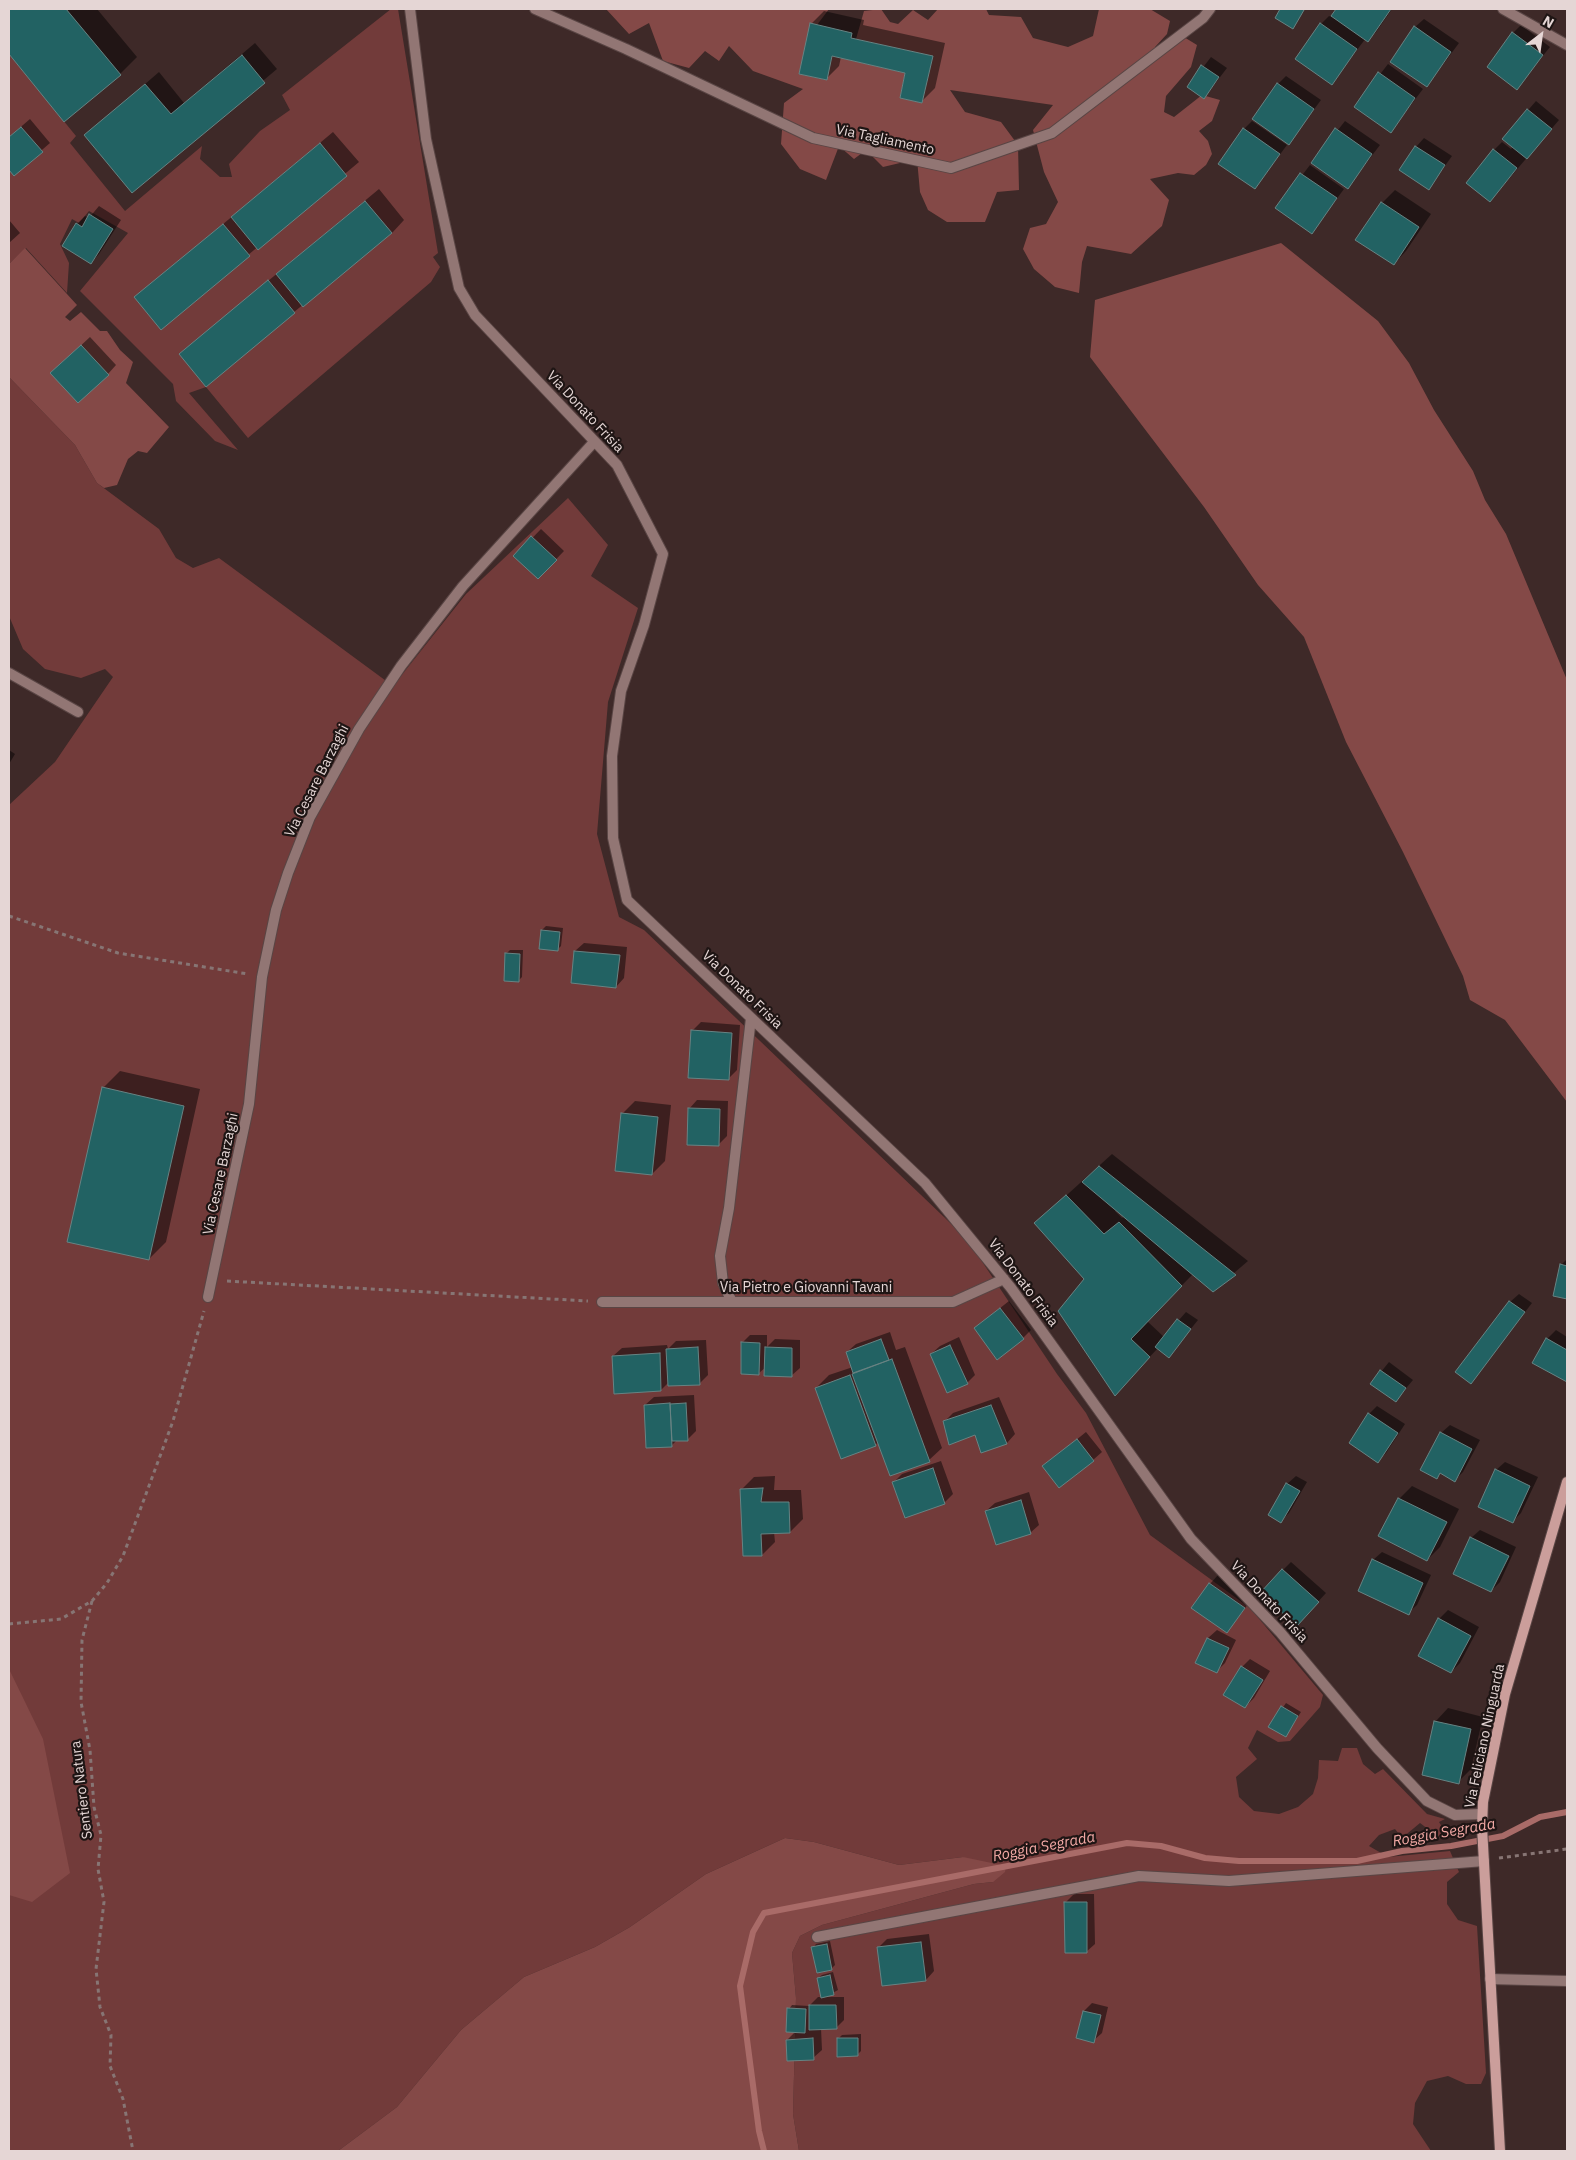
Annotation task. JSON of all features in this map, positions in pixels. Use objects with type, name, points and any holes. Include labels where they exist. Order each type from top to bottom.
[{"type":"street","name":"Via Donato Frisia","points":[[410,9],[426,139],[459,288],[475,315],[617,465],[663,554],[644,625],[621,691],[612,756],[613,838],[627,900],[925,1183],[1004,1278],[1191,1539],[1280,1632],[1377,1748],[1427,1801],[1454,1814],[1482,1814]]},
{"type":"street","name":"Via Tagliamento","points":[[535,9],[626,49],[813,138],[950,168],[1052,133],[1203,18],[1210,9]]},
{"type":"street","points":[[1503,9],[1567,46]]},
{"type":"street","name":"Via Cesare Barzaghi","points":[[208,1297],[249,1104],[262,977],[276,910],[310,817],[359,728],[401,666],[463,586],[594,442]]},
{"type":"street","points":[[9,673],[78,712]]},
{"type":"street","points":[[732,1302],[723,1283],[720,1256],[729,1208],[751,1018]]},
{"type":"street","name":"Via Pietro e Giovanni Tavani","points":[[602,1302],[953,1302],[1004,1278]]},
{"type":"street","name":"Via Feliciano Ninguarda","points":[[1500,2151],[1482,1827],[1483,1802],[1505,1694],[1567,1482]]},
{"type":"street","points":[[817,1937],[1139,1876],[1229,1881],[1484,1857]]},
{"type":"street","points":[[1490,1979],[1567,1981]]},
{"type":"path","points":[[9,916],[118,953],[262,977]]},
{"type":"path","points":[[212,1280],[602,1302]]},
{"type":"path","points":[[9,1624],[61,1619],[92,1601],[107,1583],[123,1556],[173,1421],[208,1297]]},
{"type":"path","name":"Sentiero Natura","points":[[92,1601],[82,1640],[82,1702],[90,1750],[94,1807],[101,1835],[98,1869],[104,1902],[96,1968],[100,2007],[110,2036],[110,2066],[122,2099],[133,2151]]},
{"type":"path","points":[[1484,1857],[1567,1849]]},
{"type":"shaded area","points":[[391,9],[398,9],[438,253],[433,257],[440,267],[431,282],[248,438],[206,387],[189,393],[238,450],[215,441],[176,401],[173,384],[80,291],[128,233],[89,211],[79,223],[72,219],[60,244],[69,263],[67,293],[26,248],[9,264],[9,54],[76,136],[70,143],[125,211],[202,146],[200,159],[220,177],[232,177],[229,164],[260,131],[290,110],[282,95]]},
{"type":"shaded area","points":[[606,9],[829,9],[817,25],[799,74],[826,80],[832,56],[905,73],[900,98],[922,103],[933,56],[856,39],[864,11],[881,9],[890,22],[898,24],[913,10],[928,20],[938,9],[986,9],[989,15],[1021,17],[1033,38],[1068,47],[1093,36],[1099,9],[1150,9],[1170,21],[1167,34],[1155,47],[1168,50],[1179,34],[1197,45],[1191,67],[1166,96],[1164,112],[1174,117],[1202,95],[1220,100],[1212,121],[1199,131],[1208,141],[1212,154],[1206,165],[1194,175],[1178,173],[1150,179],[1169,200],[1162,226],[1131,254],[1087,246],[1082,262],[1079,293],[1055,287],[1034,269],[1023,249],[1030,228],[1046,224],[1058,202],[1044,172],[1033,130],[1053,105],[950,90],[965,112],[1001,122],[1018,145],[1019,190],[997,192],[985,222],[947,222],[928,210],[920,192],[917,159],[883,167],[866,150],[854,159],[839,146],[826,180],[800,169],[781,144],[784,103],[803,89],[753,71],[729,46],[719,61],[705,51],[689,68],[663,61],[649,23],[629,34]]},
{"type":"shaded area","points":[[1281,243],[1378,321],[1409,363],[1434,410],[1473,471],[1485,500],[1506,534],[1567,680],[1567,1102],[1505,1020],[1470,1000],[1463,976],[1403,852],[1346,742],[1304,637],[1258,585],[1204,507],[1090,357],[1095,300]]},
{"type":"shaded area","points":[[25,248],[77,305],[65,317],[70,321],[81,312],[100,331],[107,331],[120,350],[133,362],[126,383],[169,427],[147,453],[138,451],[128,459],[117,485],[104,488],[97,483],[75,445],[9,377],[9,264]]},
{"type":"shaded area","points":[[9,377],[75,445],[97,483],[159,529],[176,558],[193,568],[219,558],[393,686],[466,594],[568,498],[608,545],[591,576],[638,608],[608,702],[597,834],[619,917],[644,930],[967,1239],[1057,1374],[1086,1413],[1150,1535],[1250,1608],[1323,1695],[1320,1707],[1290,1741],[1278,1742],[1257,1730],[1248,1748],[1257,1759],[1236,1777],[1239,1797],[1254,1811],[1279,1814],[1298,1807],[1313,1794],[1318,1778],[1319,1760],[1338,1761],[1342,1748],[1357,1748],[1363,1764],[1375,1774],[1383,1769],[1427,1814],[1445,1819],[1439,1822],[1446,1833],[1440,1838],[1420,1823],[1402,1838],[1395,1829],[1379,1835],[1369,1846],[1388,1857],[1450,1851],[1459,1872],[1447,1882],[1447,1904],[1458,1920],[1477,1926],[1486,2073],[1481,2084],[1466,2084],[1448,2076],[1427,2081],[1415,2103],[1413,2124],[1431,2151],[799,2151],[793,2114],[796,1998],[792,1953],[800,1936],[822,1925],[974,1884],[993,1882],[963,1857],[899,1865],[814,1842],[785,1838],[706,1874],[630,1927],[595,1947],[524,1977],[461,2030],[397,2107],[338,2151],[9,2151],[9,805],[55,762],[113,677],[105,669],[81,678],[45,669],[23,649],[9,616]]},
{"type":"shaded area","points":[[9,1669],[43,1739],[70,1873],[32,1902],[9,1895]]},
{"type":"shaded area","points":[[785,1838],[814,1842],[899,1865],[963,1857],[1006,1866],[1005,1872],[993,1882],[974,1884],[822,1925],[800,1936],[792,1953],[796,1998],[793,2114],[799,2151],[338,2151],[397,2107],[461,2030],[524,1977],[595,1947],[630,1927],[706,1874]]},
{"type":"building","points":[[9,9],[66,9],[121,75],[64,122],[9,54]]},
{"type":"building","points":[[1280,9],[1304,10],[1293,29],[1275,18]]},
{"type":"building","points":[[1336,9],[1391,9],[1368,42],[1331,16]]},
{"type":"building","points":[[810,23],[852,33],[851,38],[933,56],[922,103],[900,98],[905,73],[832,56],[827,80],[799,74]]},
{"type":"building","points":[[1320,23],[1357,49],[1332,85],[1295,59]]},
{"type":"building","points":[[1414,26],[1451,52],[1427,87],[1390,62]]},
{"type":"building","points":[[1512,32],[1543,55],[1517,90],[1487,67]]},
{"type":"building","points":[[242,55],[265,83],[132,193],[84,135],[145,84],[171,114]]},
{"type":"building","points":[[1201,65],[1219,77],[1204,99],[1187,87]]},
{"type":"building","points":[[1378,72],[1415,98],[1391,133],[1354,107]]},
{"type":"building","points":[[1277,83],[1314,109],[1289,145],[1252,119]]},
{"type":"building","points":[[1527,109],[1552,129],[1527,159],[1502,139]]},
{"type":"building","points":[[21,127],[43,152],[14,176],[9,170],[9,137]]},
{"type":"building","points":[[1243,128],[1280,154],[1255,189],[1218,164]]},
{"type":"building","points":[[1335,128],[1372,154],[1348,189],[1311,163]]},
{"type":"building","points":[[320,143],[347,176],[258,250],[231,217]]},
{"type":"building","points":[[1415,146],[1445,165],[1429,190],[1399,170]]},
{"type":"building","points":[[1493,149],[1517,168],[1490,202],[1466,183]]},
{"type":"building","points":[[1300,173],[1337,198],[1312,234],[1275,208]]},
{"type":"building","points":[[365,201],[392,233],[303,307],[276,274]]},
{"type":"building","points":[[1381,202],[1419,227],[1394,265],[1355,240]]},
{"type":"building","points":[[89,214],[113,229],[91,264],[62,246],[76,223],[82,227]]},
{"type":"building","points":[[223,224],[250,256],[161,330],[134,297]]},
{"type":"building","points":[[268,280],[295,313],[206,387],[179,354]]},
{"type":"building","points":[[81,345],[109,375],[78,403],[50,373]]},
{"type":"building","points":[[531,536],[557,560],[538,579],[513,556]]},
{"type":"building","points":[[541,930],[560,932],[558,951],[539,949]]},
{"type":"building","points":[[574,951],[620,955],[616,988],[571,983]]},
{"type":"building","points":[[505,953],[520,954],[519,982],[504,981]]},
{"type":"building","points":[[691,1030],[732,1033],[729,1080],[688,1078]]},
{"type":"building","points":[[102,1087],[184,1106],[149,1260],[67,1242]]},
{"type":"building","points":[[688,1108],[720,1109],[719,1146],[687,1145]]},
{"type":"building","points":[[621,1113],[658,1117],[652,1175],[615,1171]]},
{"type":"building","points":[[1099,1166],[1236,1275],[1213,1292],[1082,1182]]},
{"type":"building","points":[[1066,1195],[1104,1234],[1119,1222],[1182,1286],[1131,1339],[1150,1357],[1115,1396],[1058,1311],[1084,1279],[1034,1223]]},
{"type":"building","points":[[1560,1264],[1567,1266],[1567,1299],[1553,1296]]},
{"type":"building","points":[[1509,1301],[1525,1312],[1471,1384],[1455,1372]]},
{"type":"building","points":[[1000,1308],[1024,1339],[997,1360],[974,1328]]},
{"type":"building","points":[[1177,1319],[1191,1329],[1169,1358],[1155,1347]]},
{"type":"building","points":[[1546,1338],[1567,1350],[1567,1382],[1532,1363]]},
{"type":"building","points":[[881,1339],[889,1360],[853,1373],[846,1352]]},
{"type":"building","points":[[741,1342],[760,1343],[759,1375],[741,1374]]},
{"type":"building","points":[[950,1345],[968,1384],[947,1393],[930,1354]]},
{"type":"building","points":[[698,1347],[700,1385],[668,1386],[666,1349]]},
{"type":"building","points":[[765,1347],[792,1348],[792,1377],[764,1376]]},
{"type":"building","points":[[660,1353],[661,1391],[614,1394],[612,1356]]},
{"type":"building","points":[[892,1359],[930,1462],[890,1476],[852,1374]]},
{"type":"building","points":[[1380,1370],[1406,1388],[1396,1402],[1370,1384]]},
{"type":"building","points":[[850,1375],[876,1446],[841,1459],[815,1388]]},
{"type":"building","points":[[670,1403],[672,1447],[646,1448],[644,1405]]},
{"type":"building","points":[[686,1403],[688,1441],[672,1441],[670,1404]]},
{"type":"building","points":[[991,1405],[1007,1444],[981,1453],[975,1435],[949,1445],[943,1421]]},
{"type":"building","points":[[1368,1413],[1398,1433],[1378,1463],[1349,1443]]},
{"type":"building","points":[[1440,1432],[1472,1449],[1455,1482],[1440,1473],[1437,1479],[1420,1470]]},
{"type":"building","points":[[1077,1439],[1094,1461],[1059,1488],[1042,1466]]},
{"type":"building","points":[[933,1468],[945,1504],[905,1518],[892,1482]]},
{"type":"building","points":[[1495,1469],[1530,1486],[1513,1523],[1478,1507]]},
{"type":"building","points":[[1286,1483],[1300,1491],[1281,1523],[1268,1515]]},
{"type":"building","points":[[763,1488],[761,1502],[789,1502],[790,1533],[761,1534],[762,1556],[743,1556],[740,1489]]},
{"type":"building","points":[[1398,1498],[1447,1522],[1427,1561],[1378,1536]]},
{"type":"building","points":[[1021,1500],[1031,1534],[996,1545],[985,1511]]},
{"type":"building","points":[[1470,1537],[1509,1556],[1491,1592],[1453,1574]]},
{"type":"building","points":[[1372,1559],[1423,1583],[1409,1615],[1358,1591]]},
{"type":"building","points":[[1282,1569],[1319,1602],[1297,1626],[1260,1593]]},
{"type":"building","points":[[1209,1583],[1245,1608],[1227,1633],[1191,1608]]},
{"type":"building","points":[[1438,1618],[1471,1636],[1451,1673],[1418,1656]]},
{"type":"building","points":[[1207,1638],[1229,1648],[1217,1673],[1195,1663]]},
{"type":"building","points":[[1241,1666],[1263,1680],[1245,1708],[1223,1695]]},
{"type":"building","points":[[1281,1706],[1298,1716],[1286,1737],[1268,1727]]},
{"type":"building","points":[[1434,1721],[1471,1729],[1459,1784],[1422,1775]]},
{"type":"building","points":[[1064,1902],[1087,1902],[1087,1953],[1065,1953]]},
{"type":"building","points":[[921,1942],[926,1981],[882,1986],[877,1947]]},
{"type":"building","points":[[827,1944],[832,1970],[817,1973],[811,1947]]},
{"type":"building","points":[[830,1975],[834,1995],[821,1998],[817,1978]]},
{"type":"building","points":[[809,2005],[836,2005],[837,2029],[809,2030]]},
{"type":"building","points":[[787,2008],[806,2009],[805,2033],[786,2032]]},
{"type":"building","points":[[1083,2011],[1101,2015],[1094,2043],[1076,2038]]},
{"type":"building","points":[[813,2038],[814,2060],[787,2061],[786,2040]]},
{"type":"building","points":[[837,2038],[858,2038],[858,2056],[837,2057]]},
{"type":"waterway","name":"Roggia Segrada","points":[[764,2151],[759,2131],[740,1986],[753,1932],[764,1913],[1127,1843],[1161,1846],[1205,1858],[1239,1861],[1357,1861],[1402,1851],[1451,1846],[1503,1836],[1540,1817],[1567,1812]]}]
